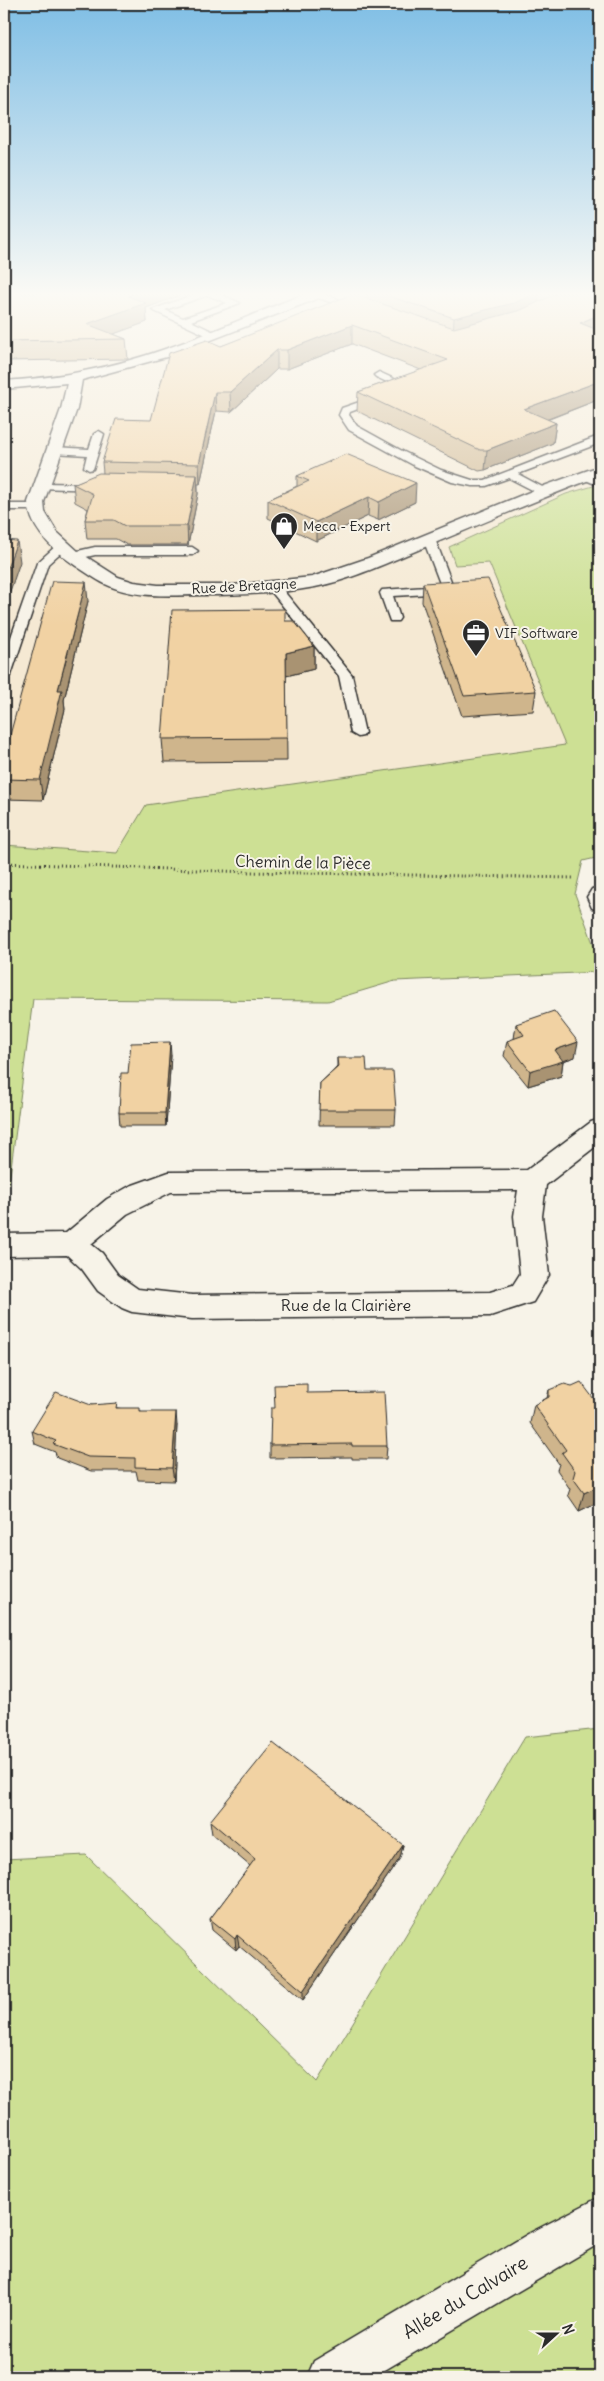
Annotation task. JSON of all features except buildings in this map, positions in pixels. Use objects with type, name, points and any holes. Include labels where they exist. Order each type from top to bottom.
[{"type":"street","points":[[36,507],[70,404]]},
{"type":"street","name":"Rue de Bretagne","points":[[36,507],[43,525],[68,551],[112,581],[132,587],[158,590],[233,590],[314,582],[374,562],[544,492],[595,477]]},
{"type":"street","points":[[600,894],[598,897],[600,903]]},
{"type":"street","points":[[4,1245],[73,1244],[100,1216],[135,1194],[169,1182],[532,1180],[600,1129]]},
{"type":"street","name":"Rue de la Clairière","points":[[73,1244],[92,1261],[108,1283],[132,1300],[192,1306],[490,1304],[523,1294],[535,1275],[528,1216],[532,1180]]},
{"type":"street","name":"Allée du Calvaire","points":[[330,2377],[544,2250],[600,2219]]},
{"type":"lane","points":[[363,404],[346,410],[344,415],[353,428],[454,480],[477,484],[509,474],[600,439]]},
{"type":"lane","points":[[89,467],[99,434]]},
{"type":"lane","points":[[54,450],[94,452]]},
{"type":"lane","points":[[509,474],[544,492]]},
{"type":"lane","points":[[42,486],[111,488]]},
{"type":"lane","points":[[4,506],[36,507]]},
{"type":"lane","points":[[394,618],[386,592],[448,589],[429,539]]},
{"type":"lane","points":[[5,669],[42,563],[68,551],[192,551]]},
{"type":"lane","points":[[274,587],[345,675],[358,733]]},
{"type":"path","name":"Chemin de la Pièce","points":[[4,863],[249,872],[578,878]]},
{"type":"shaded area","points":[[4,404],[600,404],[600,740],[146,805],[117,853],[4,845]]},
{"type":"green space","points":[[600,484],[600,533],[596,535],[600,538],[600,857],[583,861],[575,894],[600,962],[600,972],[395,981],[328,1001],[33,999],[9,1183],[4,1183],[4,845],[117,853],[146,805],[565,745],[489,563],[455,565],[449,547],[566,494]]},
{"type":"green space","points":[[600,1729],[600,2377],[4,2377],[4,1859],[86,1855],[317,2082],[525,1737]]},
{"type":"place","name":"Meca - Expert","points":[[284,550]]},
{"type":"place","name":"VIF Software","points":[[476,657]]}]
